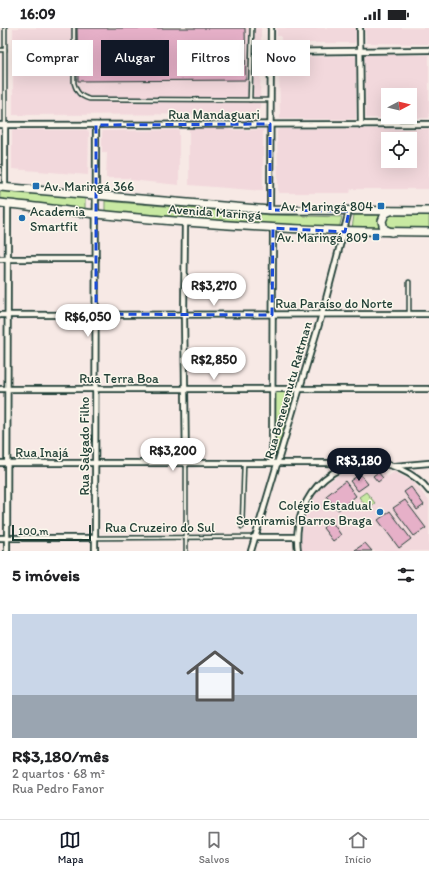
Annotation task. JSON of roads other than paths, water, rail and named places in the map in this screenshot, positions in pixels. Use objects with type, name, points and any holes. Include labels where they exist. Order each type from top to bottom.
[{"type":"main road","name":"Avenida Maringá","points":[[2,188],[270,210],[429,211]]},
{"type":"main road","name":"Avenida Maringá","points":[[0,204],[184,222],[273,228],[345,232],[429,232]]},
{"type":"main road","points":[[391,232],[384,229],[382,221],[385,214],[392,211]]},
{"type":"street","points":[[271,28],[271,40]]},
{"type":"street","points":[[360,28],[361,125]]},
{"type":"street","points":[[310,51],[429,50]]},
{"type":"street","points":[[270,76],[270,210]]},
{"type":"street","name":"Rua Mandaguari","points":[[3,125],[429,124]]},
{"type":"street","points":[[2,188],[3,125]]},
{"type":"street","name":"Rua Salgado Filho","points":[[95,551],[96,125]]},
{"type":"street","points":[[7,551],[6,389],[8,204]]},
{"type":"street","name":"Rua Benevenutu Rattman","points":[[251,551],[322,314],[345,232],[349,211]]},
{"type":"street","points":[[184,222],[184,389],[186,464]]},
{"type":"street","points":[[272,463],[273,228]]},
{"type":"street","points":[[0,259],[96,259]]},
{"type":"street","name":"Rua Paraíso do Norte","points":[[0,315],[429,314]]},
{"type":"street","name":"Rua Terra Boa","points":[[0,389],[429,389]]},
{"type":"street","name":"Rua Inajá","points":[[0,463],[332,463],[347,466]]},
{"type":"street","points":[[298,551],[296,537],[302,507],[310,493],[327,477],[347,466],[366,463],[394,466],[429,463]]},
{"type":"street","points":[[394,466],[417,479],[429,491]]},
{"type":"street","name":"Rua Cruzeiro do Sul","points":[[254,537],[296,537]]},
{"type":"street","name":"Rua Cruzeiro do Sul","points":[[0,538],[95,538]]},
{"type":"lane","points":[[3,125],[5,28]]},
{"type":"lane","points":[[74,28],[74,83],[76,91],[81,96],[89,99],[270,100]]},
{"type":"lane","points":[[250,100],[252,28]]},
{"type":"lane","points":[[0,50],[5,50]]},
{"type":"lane","points":[[409,282],[409,314]]},
{"type":"lane","points":[[242,527],[244,463]]},
{"type":"lane","points":[[186,464],[186,551]]},
{"type":"lane","name":"Rua Cruzeiro do Sul","points":[[95,538],[254,537]]},
{"type":"place","name":"Av. Maringá 366","points":[[36,186]]},
{"type":"place","name":"Av. Maringá 804","points":[[381,206]]},
{"type":"place","name":"Academia Smartfit","points":[[22,218]]},
{"type":"place","name":"Av. Maringá 809","points":[[376,237]]},
{"type":"place","name":"Colégio Estadual Semíramis Barros Braga","points":[[380,512]]}]
